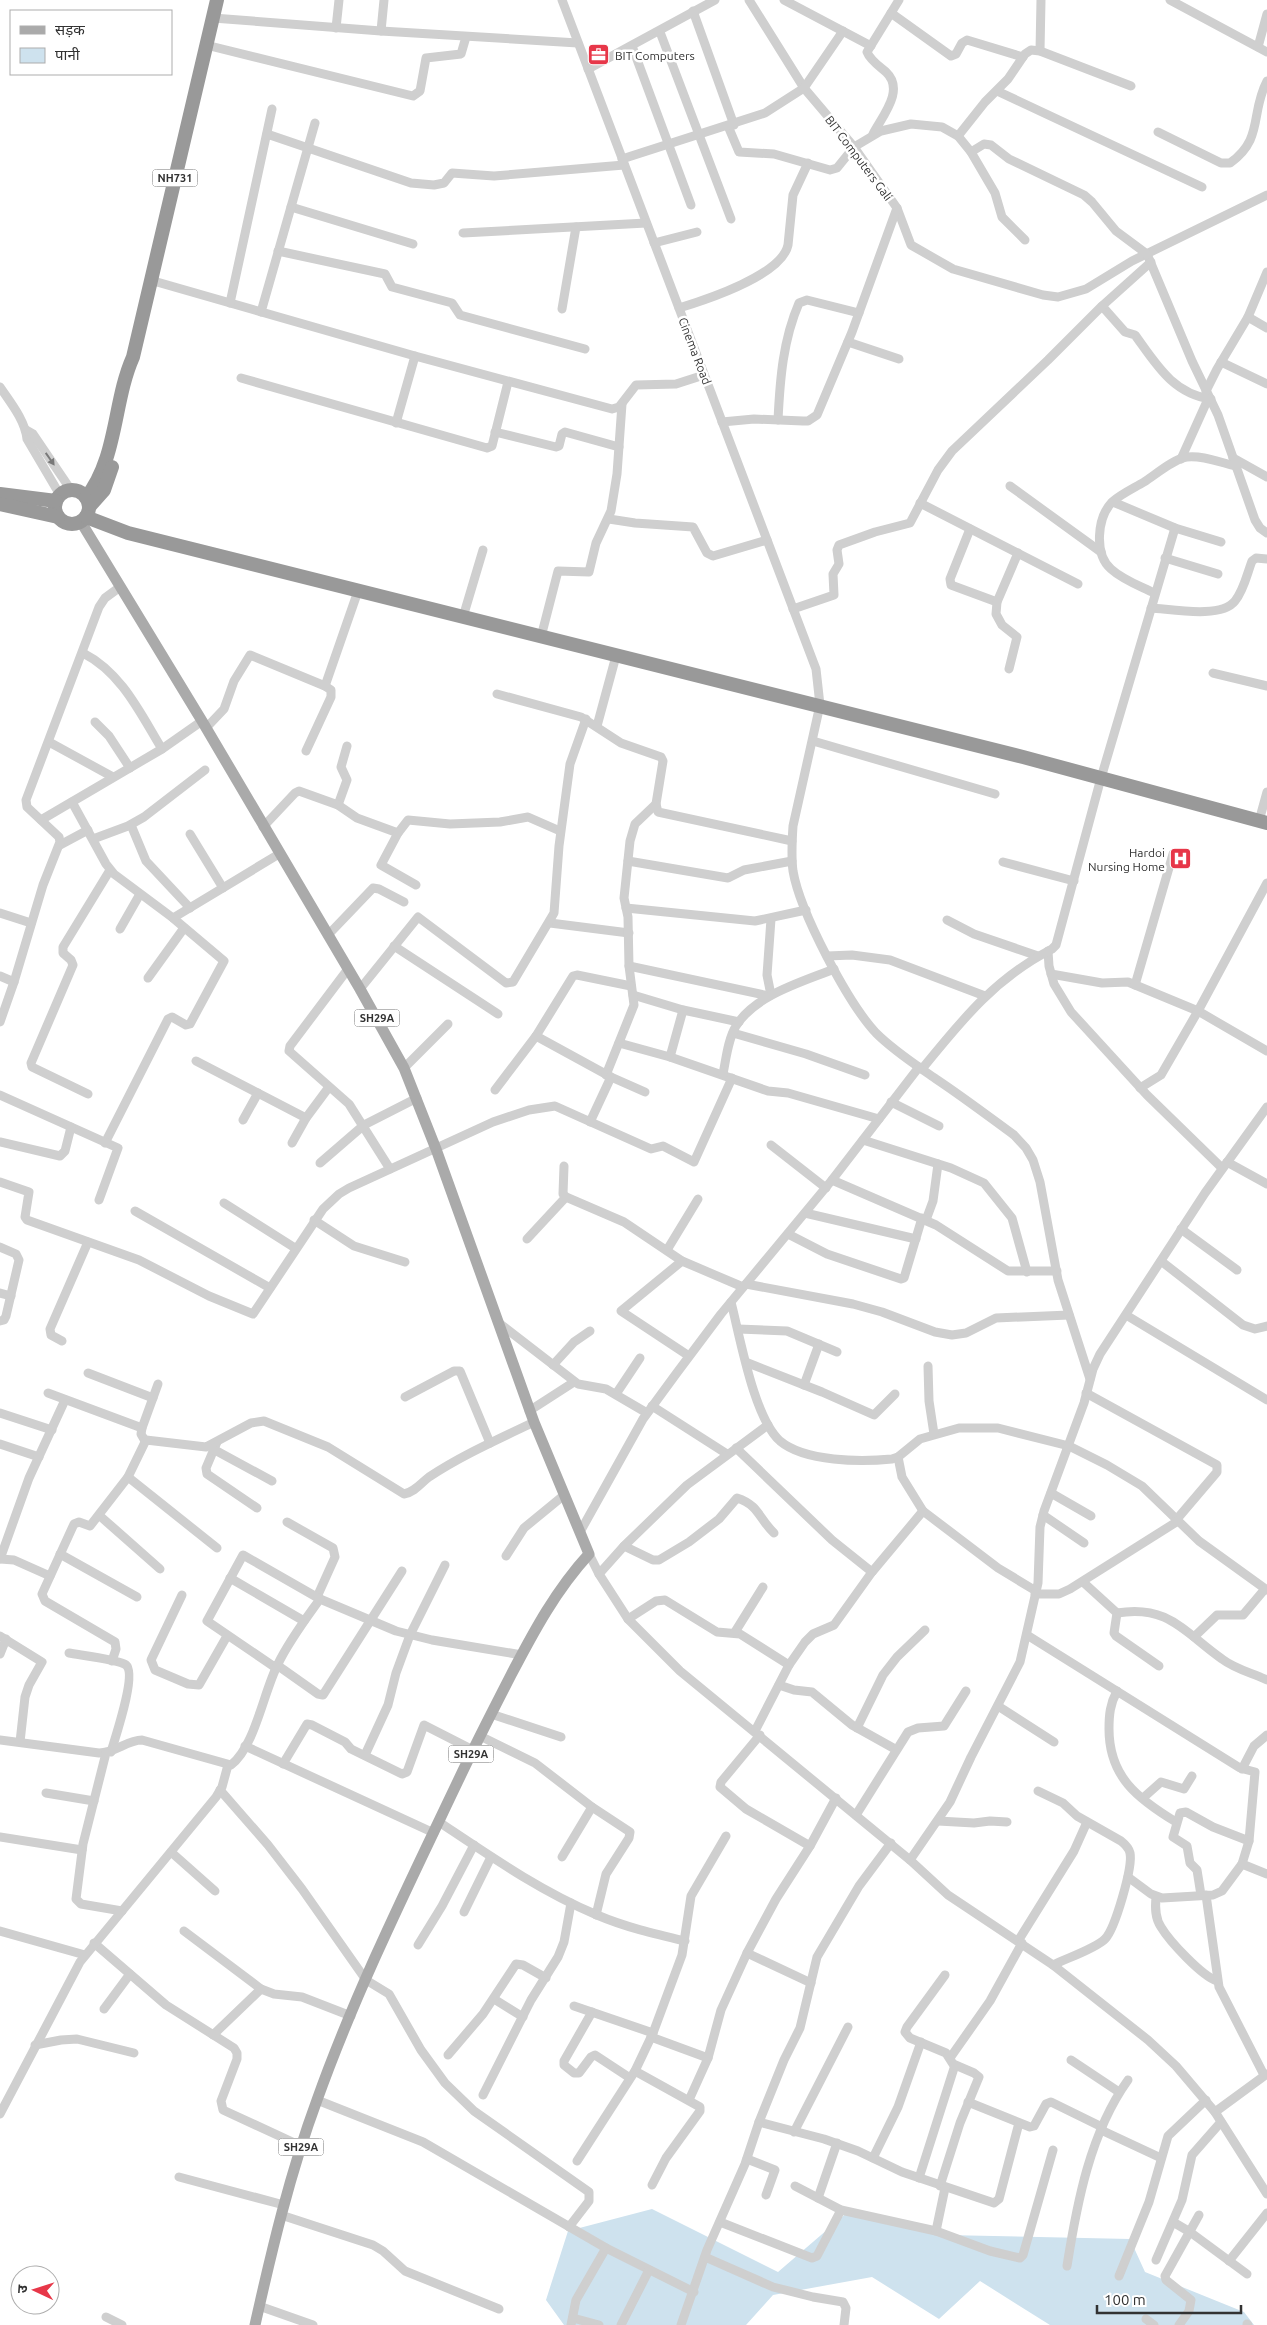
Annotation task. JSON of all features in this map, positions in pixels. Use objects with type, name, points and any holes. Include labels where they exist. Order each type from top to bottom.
[{"type":"highway","name":"NH731","points":[[86,511],[104,465],[127,369],[133,356],[217,0]]},
{"type":"highway","points":[[0,494],[62,495],[77,490],[86,511],[128,533],[616,656],[820,705],[1263,822]]},
{"type":"highway","points":[[58,517],[55,507],[62,495]]},
{"type":"highway","points":[[0,504],[58,517],[66,523],[86,511]]},
{"type":"main road","name":"SH29A","points":[[86,511],[120,587],[204,724],[360,989],[404,1068],[436,1149],[534,1422],[563,1496],[589,1554],[560,1589],[491,1714],[369,1973],[317,2100],[301,2146],[282,2210],[255,2325]]},
{"type":"street","points":[[336,28],[339,0]]},
{"type":"street","points":[[381,31],[384,0]]},
{"type":"street","name":"Cinema Road","points":[[562,0],[816,669],[820,705],[793,826],[792,841],[794,873],[806,910],[827,956],[847,992],[876,1032],[897,1052],[1014,1135],[1026,1148],[1033,1160],[1040,1182],[1057,1270],[1069,1315],[1090,1379]]},
{"type":"street","points":[[588,70],[715,0]]},
{"type":"street","name":"BIT Computers Gali","points":[[749,0],[756,4],[804,88],[854,147],[897,208],[911,245],[954,269],[1052,297],[1067,295],[1086,289],[1149,258],[1267,195]]},
{"type":"street","points":[[784,0],[871,46]]},
{"type":"street","points":[[873,134],[895,88],[890,76],[868,55],[868,51],[899,0]]},
{"type":"street","points":[[1040,51],[1041,0]]},
{"type":"street","points":[[1170,0],[1267,52]]},
{"type":"street","points":[[693,11],[740,152],[774,154],[834,170],[854,147],[873,134],[888,128],[921,124],[942,127],[958,136],[971,152],[993,190],[1002,217],[1025,240]]},
{"type":"street","points":[[891,13],[951,56],[956,54],[962,43],[967,40],[1023,57]]},
{"type":"street","points":[[1258,47],[1267,14]]},
{"type":"street","points":[[213,18],[466,37],[578,43]]},
{"type":"street","points":[[267,134],[398,179],[426,185],[444,183],[451,173],[494,176],[623,162],[765,113],[804,88],[843,31]]},
{"type":"street","points":[[660,32],[698,136],[731,218]]},
{"type":"street","points":[[206,46],[413,96],[417,95],[420,91],[426,57],[461,54],[466,37]]},
{"type":"street","points":[[632,46],[691,205]]},
{"type":"street","points":[[958,136],[1008,79],[1023,57],[1031,50],[1040,51],[1131,86]]},
{"type":"street","points":[[1158,132],[1221,163],[1230,163],[1252,138],[1258,101],[1267,80]]},
{"type":"street","points":[[997,91],[1202,187]]},
{"type":"street","points":[[230,303],[272,110]]},
{"type":"street","points":[[261,312],[315,123]]},
{"type":"street","points":[[971,152],[984,144],[991,145],[1018,164],[1084,195],[1092,202],[1111,227],[1149,258],[1192,361],[1209,396],[1256,524],[1267,533]]},
{"type":"street","points":[[679,308],[739,286],[769,267],[785,253],[788,245],[793,195],[808,164]]},
{"type":"street","points":[[291,207],[413,244]]},
{"type":"street","points":[[722,422],[808,420],[816,415],[848,342],[897,208]]},
{"type":"street","points":[[463,233],[646,223]]},
{"type":"street","points":[[562,309],[576,227]]},
{"type":"street","points":[[654,243],[698,232]]},
{"type":"street","points":[[278,251],[385,274],[388,276],[392,287],[452,303],[460,315],[585,349]]},
{"type":"street","points":[[793,609],[834,595],[833,574],[839,564],[838,546],[875,532],[910,522],[938,470],[952,451],[1048,360],[1149,258]]},
{"type":"street","points":[[1181,459],[1209,396],[1221,362],[1248,317],[1267,272]]},
{"type":"street","points":[[150,280],[608,409],[617,409],[636,385],[676,384],[704,375]]},
{"type":"street","points":[[778,420],[783,359],[799,302],[807,300],[859,313]]},
{"type":"street","points":[[1102,306],[1125,332],[1136,335],[1159,367],[1175,385],[1191,395],[1209,396]]},
{"type":"street","points":[[1248,317],[1267,328]]},
{"type":"street","points":[[848,342],[899,359]]},
{"type":"street","points":[[396,423],[415,356]]},
{"type":"street","points":[[1221,362],[1267,384]]},
{"type":"street","points":[[241,378],[487,448],[492,446],[508,382]]},
{"type":"street","points":[[0,387],[26,430],[27,438],[62,495]]},
{"type":"street","points":[[541,637],[558,571],[589,572],[596,543],[609,519],[617,474],[622,404]]},
{"type":"street","points":[[495,432],[556,447],[559,446],[562,434],[565,432],[619,448]]},
{"type":"street","points":[[1154,593],[1110,569],[1101,552],[1100,538],[1103,520],[1113,502],[1181,459],[1198,458],[1234,462],[1267,477]]},
{"type":"street","points":[[1010,486],[1101,552]]},
{"type":"street","points":[[1113,502],[1175,528],[1221,542]]},
{"type":"street","points":[[920,504],[1078,584]]},
{"type":"street","points":[[609,519],[634,523],[693,527],[707,553],[713,556],[767,540]]},
{"type":"street","points":[[580,1532],[650,1410],[689,1356],[731,1302],[829,1184],[891,1102],[957,1025],[985,996],[1038,956],[1056,945],[1154,593],[1175,528]]},
{"type":"street","points":[[970,529],[950,579],[950,585],[997,602]]},
{"type":"street","points":[[463,616],[483,550]]},
{"type":"street","points":[[1009,669],[1017,637],[999,622],[996,614],[997,602],[1018,553]]},
{"type":"street","points":[[1165,558],[1218,574]]},
{"type":"street","points":[[1151,608],[1207,611],[1225,608],[1231,605],[1239,594],[1252,561],[1256,558],[1267,559]]},
{"type":"street","points":[[0,1022],[43,885],[60,845],[59,837],[29,810],[26,803],[100,604],[120,587]]},
{"type":"street","points":[[325,686],[358,591]]},
{"type":"street","points":[[83,653],[101,663],[120,683],[162,749]]},
{"type":"street","points":[[41,820],[204,724],[224,709],[234,681],[249,655],[325,686],[330,690],[331,697],[306,751]]},
{"type":"street","points":[[597,726],[616,656]]},
{"type":"street","points":[[1213,673],[1267,686]]},
{"type":"street","points":[[497,694],[586,719],[620,743],[662,758],[656,804],[656,810],[661,814],[792,841]]},
{"type":"street","points":[[360,989],[414,919],[419,917],[506,984],[510,984],[550,923],[555,908],[560,831],[572,755],[586,719]]},
{"type":"street","points":[[96,722],[109,736],[130,768]]},
{"type":"street","points":[[813,741],[995,794]]},
{"type":"street","points":[[49,742],[114,778]]},
{"type":"street","points":[[338,805],[347,782],[347,776],[341,767],[347,746]]},
{"type":"street","points":[[93,839],[131,825],[161,806],[206,770]]},
{"type":"street","points":[[263,827],[298,792],[338,805],[357,818],[398,833]]},
{"type":"street","points":[[1263,822],[1267,792]]},
{"type":"street","points":[[72,802],[110,870],[173,918],[222,958],[224,962],[190,1024],[186,1025],[172,1017],[168,1019],[105,1143]]},
{"type":"street","points":[[590,1122],[619,1043],[634,1009],[624,892],[635,824],[656,804]]},
{"type":"street","points":[[416,885],[381,865],[398,833],[408,820],[450,824],[500,822],[525,817],[560,831]]},
{"type":"street","points":[[131,825],[146,861],[190,908]]},
{"type":"street","points":[[60,845],[88,830]]},
{"type":"street","points":[[190,834],[223,888]]},
{"type":"street","points":[[173,918],[279,854]]},
{"type":"street","points":[[1135,985],[1173,854]]},
{"type":"street","points":[[628,861],[728,878],[740,871],[792,861]]},
{"type":"street","points":[[1002,862],[1074,881]]},
{"type":"street","points":[[88,1094],[30,1064],[73,965],[71,960],[63,953],[63,948],[110,870]]},
{"type":"street","points":[[1140,1088],[1161,1075],[1267,883]]},
{"type":"street","points":[[328,935],[373,888],[379,889],[404,902]]},
{"type":"street","points":[[120,929],[140,894]]},
{"type":"street","points":[[626,908],[745,920],[771,919],[806,910]]},
{"type":"street","points":[[0,913],[32,923]]},
{"type":"street","points":[[770,996],[766,975],[771,919]]},
{"type":"street","points":[[947,920],[974,934],[1038,956]]},
{"type":"street","points":[[550,923],[629,933]]},
{"type":"street","points":[[148,978],[184,928]]},
{"type":"street","points":[[394,946],[498,1014]]},
{"type":"street","points":[[1048,951],[1050,974],[1071,1012],[1140,1088],[1225,1165],[1267,1184]]},
{"type":"street","points":[[827,956],[852,955],[890,960],[985,996]]},
{"type":"street","points":[[629,966],[770,996]]},
{"type":"street","points":[[348,969],[289,1049],[291,1056],[349,1104],[390,1169]]},
{"type":"street","points":[[723,1074],[733,1033],[739,1022],[770,996],[834,969]]},
{"type":"street","points":[[495,1090],[536,1036],[573,976],[577,974],[632,991],[683,1010],[739,1022]]},
{"type":"street","points":[[1050,974],[1102,982],[1123,981],[1135,985],[1198,1011],[1267,1051]]},
{"type":"street","points":[[0,976],[14,982]]},
{"type":"street","points":[[670,1057],[683,1010]]},
{"type":"street","points":[[404,1068],[448,1024]]},
{"type":"street","points":[[733,1033],[806,1054],[865,1075]]},
{"type":"street","points":[[536,1036],[608,1076],[645,1092]]},
{"type":"street","points":[[619,1043],[723,1074],[768,1091],[788,1093],[879,1119]]},
{"type":"street","points":[[196,1061],[306,1118]]},
{"type":"street","points":[[0,1182],[29,1192],[25,1217],[27,1220],[147,1264],[248,1314],[255,1313],[295,1248],[329,1202],[339,1194],[390,1169],[493,1122],[535,1109],[561,1107],[651,1149],[664,1146],[694,1162],[732,1078]]},
{"type":"street","points":[[292,1143],[306,1118],[329,1087]]},
{"type":"street","points":[[243,1120],[258,1093]]},
{"type":"street","points":[[0,1095],[118,1150],[99,1200]]},
{"type":"street","points":[[320,1163],[364,1125],[417,1098]]},
{"type":"street","points":[[891,1102],[939,1126]]},
{"type":"street","points":[[910,1860],[950,1802],[971,1757],[1015,1675],[1036,1592],[1040,1565],[1040,1527],[1043,1515],[1100,1354],[1181,1229],[1267,1106]]},
{"type":"street","points":[[0,1142],[60,1156],[65,1151],[71,1127]]},
{"type":"street","points":[[863,1140],[938,1164],[977,1179],[988,1187],[1012,1218],[1027,1272]]},
{"type":"street","points":[[771,1145],[829,1184],[924,1219],[956,1236],[1003,1269],[1012,1272],[1057,1270]]},
{"type":"street","points":[[788,1234],[827,1254],[901,1279],[904,1278],[916,1239],[933,1201],[938,1164]]},
{"type":"street","points":[[564,1166],[563,1194],[566,1198],[624,1222],[682,1261],[745,1286],[854,1304],[882,1312],[935,1332],[952,1335],[966,1333],[996,1318],[1069,1315]]},
{"type":"street","points":[[528,1239],[566,1198]]},
{"type":"street","points":[[667,1250],[698,1199]]},
{"type":"street","points":[[224,1203],[295,1248]]},
{"type":"street","points":[[135,1211],[270,1288]]},
{"type":"street","points":[[806,1212],[916,1239]]},
{"type":"street","points":[[314,1220],[354,1246],[405,1262]]},
{"type":"street","points":[[1181,1229],[1237,1270]]},
{"type":"street","points":[[62,1342],[50,1334],[50,1329],[88,1242]]},
{"type":"street","points":[[0,1247],[16,1254],[18,1258],[5,1319],[0,1321]]},
{"type":"street","points":[[682,1261],[621,1311],[689,1356]]},
{"type":"street","points":[[1161,1261],[1243,1326],[1255,1329],[1267,1326]]},
{"type":"street","points":[[0,1294],[11,1296]]},
{"type":"street","points":[[731,1302],[761,1410],[768,1426],[781,1442],[805,1454],[842,1459],[888,1460],[898,1457],[917,1441],[934,1434],[959,1428],[998,1428],[1068,1446],[1136,1482],[1151,1493],[1199,1541],[1266,1589],[1244,1615],[1217,1615],[1194,1637]]},
{"type":"street","points":[[1126,1315],[1267,1400]]},
{"type":"street","points":[[499,1323],[574,1382],[602,1388],[616,1394],[650,1410],[728,1454]]},
{"type":"street","points":[[738,1329],[787,1331],[837,1352]]},
{"type":"street","points":[[552,1364],[574,1342],[590,1331]]},
{"type":"street","points":[[804,1385],[819,1344]]},
{"type":"street","points":[[616,1394],[640,1358]]},
{"type":"street","points":[[748,1363],[874,1415],[895,1394]]},
{"type":"street","points":[[928,1366],[929,1401],[934,1434]]},
{"type":"street","points":[[404,1397],[454,1371],[460,1371],[490,1443]]},
{"type":"street","points":[[88,1373],[153,1398]]},
{"type":"street","points":[[530,1411],[574,1382]]},
{"type":"street","points":[[112,1661],[116,1649],[115,1642],[43,1599],[42,1592],[76,1522],[90,1526],[100,1516],[128,1477],[145,1441],[142,1428],[158,1384]]},
{"type":"street","points":[[48,1393],[142,1428]]},
{"type":"street","points":[[898,1457],[902,1477],[923,1510],[990,1562],[1036,1592],[1059,1594],[1083,1582],[1177,1520],[1217,1472],[1218,1466],[1086,1393]]},
{"type":"street","points":[[50,1576],[14,1560],[0,1559],[39,1457],[65,1400]]},
{"type":"street","points":[[0,1413],[52,1430]]},
{"type":"street","points":[[145,1441],[150,1440],[201,1448],[215,1446],[251,1423],[260,1421],[328,1447],[404,1494],[413,1491],[429,1477],[490,1443],[534,1422]]},
{"type":"street","points":[[599,1574],[624,1546],[687,1485],[768,1426]]},
{"type":"street","points":[[0,1444],[39,1457]]},
{"type":"street","points":[[215,1446],[272,1481]]},
{"type":"street","points":[[215,1446],[206,1468],[207,1474],[257,1508]]},
{"type":"street","points":[[736,1448],[832,1540],[872,1572]]},
{"type":"street","points":[[128,1477],[217,1548]]},
{"type":"street","points":[[1052,1493],[1090,1516]]},
{"type":"street","points":[[506,1556],[524,1528],[563,1496]]},
{"type":"street","points":[[624,1546],[653,1560],[659,1560],[689,1542],[719,1519],[737,1498],[758,1510],[763,1522],[774,1533]]},
{"type":"street","points":[[810,1846],[740,1804],[720,1787],[721,1782],[757,1733],[779,1684],[790,1665],[813,1634],[834,1625],[872,1572],[923,1510]]},
{"type":"street","points":[[1043,1515],[1084,1544]]},
{"type":"street","points":[[100,1516],[160,1569]]},
{"type":"street","points":[[0,2114],[85,1955],[220,1790],[231,1764],[240,1756],[266,1701],[276,1666],[318,1598],[335,1557],[335,1552],[333,1548],[287,1522]]},
{"type":"street","points":[[60,1554],[137,1597]]},
{"type":"street","points":[[589,1554],[599,1574],[628,1619],[680,1671],[891,1843],[948,1895],[1053,1965],[1148,2040],[1176,2066],[1215,2112],[1267,2194]]},
{"type":"street","points":[[402,1571],[371,1620],[323,1694],[318,1694],[227,1636],[207,1621],[242,1556],[245,1555],[318,1598],[371,1620],[410,1635],[522,1655]]},
{"type":"street","points":[[365,1755],[388,1705],[410,1635],[445,1565]]},
{"type":"street","points":[[230,1578],[304,1621]]},
{"type":"street","points":[[1083,1582],[1118,1613]]},
{"type":"street","points":[[735,1632],[763,1587]]},
{"type":"street","points":[[182,1596],[151,1664],[159,1672],[192,1684],[202,1682],[227,1636]]},
{"type":"street","points":[[628,1619],[662,1599],[670,1602],[717,1632],[735,1632],[790,1665]]},
{"type":"street","points":[[1118,1613],[1138,1610],[1157,1614],[1176,1624],[1233,1666],[1267,1680]]},
{"type":"street","points":[[1118,1613],[1114,1633],[1116,1636],[1159,1666]]},
{"type":"street","points":[[857,1728],[883,1675],[897,1657],[924,1630]]},
{"type":"street","points":[[1026,1635],[1242,1769],[1255,1772],[1249,1840],[1242,1864],[1222,1891],[1216,1894],[1175,1898],[1156,1897],[1128,1877]]},
{"type":"street","points":[[0,1654],[3,1637],[42,1662],[26,1691],[20,1742]]},
{"type":"street","points":[[69,1653],[126,1664],[129,1674],[125,1703],[94,1801],[82,1850],[76,1895],[77,1902],[122,1911]]},
{"type":"street","points":[[779,1684],[794,1690],[811,1691],[857,1728],[896,1749]]},
{"type":"street","points":[[856,1815],[904,1736],[912,1730],[944,1726],[966,1691]]},
{"type":"street","points":[[1117,1691],[1109,1717],[1109,1742],[1112,1760],[1120,1776],[1153,1807],[1176,1822]]},
{"type":"street","points":[[998,1706],[1054,1742]]},
{"type":"street","points":[[491,1714],[561,1737]]},
{"type":"street","points":[[283,1764],[307,1724],[345,1742],[352,1750],[404,1774],[424,1725],[473,1750]]},
{"type":"street","points":[[1242,1769],[1254,1746],[1267,1735]]},
{"type":"street","points":[[480,1736],[535,1763],[630,1834],[606,1874],[596,1915]]},
{"type":"street","points":[[0,1740],[109,1752],[136,1740],[142,1740],[231,1764]]},
{"type":"street","points":[[245,1746],[434,1833]]},
{"type":"street","points":[[1143,1798],[1161,1782],[1184,1789],[1192,1776]]},
{"type":"street","points":[[220,1790],[369,1973],[389,1994],[431,2066],[460,2099],[474,2111],[590,2192],[589,2201],[569,2227]]},
{"type":"street","points":[[1038,1790],[1064,1803],[1087,1822],[1126,1845],[1131,1854],[1128,1877],[1114,1922],[1107,1937],[1101,1942],[1053,1965]]},
{"type":"street","points":[[46,1794],[94,1801]]},
{"type":"street","points":[[689,2100],[708,2058],[721,2010],[747,1953],[776,1899],[810,1846],[836,1798]]},
{"type":"street","points":[[562,1857],[592,1807]]},
{"type":"street","points":[[1215,2112],[1266,2075],[1217,1981],[1204,1895],[1197,1870],[1190,1863],[1188,1848],[1173,1837],[1176,1822],[1180,1813],[1184,1812],[1212,1826],[1249,1840]]},
{"type":"street","points":[[938,1821],[1007,1822]]},
{"type":"street","points":[[439,1822],[529,1881],[596,1915],[622,1925],[685,1941]]},
{"type":"street","points":[[919,2178],[953,2062],[990,2001],[1020,1942],[1074,1851],[1087,1822]]},
{"type":"street","points":[[0,1836],[82,1850]]},
{"type":"street","points":[[577,2161],[632,2074],[652,2035],[681,1959],[691,1896],[726,1836]]},
{"type":"street","points":[[681,2325],[708,2250],[747,2159],[759,2122],[784,2060],[800,2028],[814,1967],[820,1950],[859,1886],[891,1843]]},
{"type":"street","points":[[418,1945],[442,1906],[474,1845]]},
{"type":"street","points":[[171,1852],[214,1891]]},
{"type":"street","points":[[464,1912],[491,1857]]},
{"type":"street","points":[[1242,1864],[1267,1874]]},
{"type":"street","points":[[1156,1897],[1156,1911],[1161,1927],[1202,1974],[1217,1981]]},
{"type":"street","points":[[483,2095],[523,2017],[558,1957],[564,1942],[571,1902]]},
{"type":"street","points":[[0,1931],[85,1955]]},
{"type":"street","points":[[184,1931],[261,1989],[274,1994],[302,1997],[351,2016]]},
{"type":"street","points":[[94,1943],[173,2010],[234,2048],[238,2053],[221,2101],[222,2108],[301,2146]]},
{"type":"street","points":[[747,1953],[811,1983]]},
{"type":"street","points":[[448,2055],[494,1999],[518,1964],[546,1978]]},
{"type":"street","points":[[104,2009],[130,1974]]},
{"type":"street","points":[[936,2231],[942,2187],[968,2102],[979,2077],[953,2062],[946,2053],[907,2036],[906,2030],[945,1975]]},
{"type":"street","points":[[213,2035],[261,1989]]},
{"type":"street","points":[[494,1999],[523,2017]]},
{"type":"street","points":[[574,2006],[708,2058]]},
{"type":"street","points":[[592,2012],[564,2061],[564,2065],[579,2074],[591,2057],[595,2055],[698,2105],[700,2111],[666,2158],[652,2185]]},
{"type":"street","points":[[794,2132],[848,2027]]},
{"type":"street","points":[[36,2046],[68,2039],[77,2039],[134,2053]]},
{"type":"street","points":[[873,2158],[901,2100],[921,2042]]},
{"type":"street","points":[[1070,2060],[1119,2092]]},
{"type":"street","points":[[1067,2266],[1077,2207],[1102,2129],[1119,2092],[1128,2080]]},
{"type":"street","points":[[317,2100],[423,2142],[606,2248],[694,2292]]},
{"type":"street","points":[[1119,2276],[1149,2202],[1166,2141],[1172,2131],[1206,2100]]},
{"type":"street","points":[[968,2102],[1033,2127],[1046,2104],[1050,2102],[1161,2158]]},
{"type":"street","points":[[759,2122],[837,2143],[942,2187],[992,2202],[997,2202],[1019,2123]]},
{"type":"street","points":[[1156,2260],[1182,2200],[1192,2155],[1221,2122]]},
{"type":"street","points":[[818,2198],[837,2143]]},
{"type":"street","points":[[795,2186],[841,2210],[936,2231],[990,2250],[1021,2258],[1053,2150]]},
{"type":"street","points":[[747,2159],[775,2170],[766,2195]]},
{"type":"street","points":[[179,2178],[282,2210],[373,2245],[386,2254],[400,2268],[418,2278],[499,2309]]},
{"type":"street","points":[[720,2222],[812,2258],[817,2256],[841,2210]]},
{"type":"street","points":[[1229,2261],[1267,2213]]},
{"type":"street","points":[[1179,2325],[1189,2311],[1191,2300],[1165,2277],[1199,2215]]},
{"type":"street","points":[[1173,2222],[1190,2232],[1247,2274]]},
{"type":"street","points":[[599,2325],[572,2322],[576,2300],[606,2248]]},
{"type":"street","points":[[708,2250],[774,2286],[813,2297],[843,2302],[846,2308],[844,2325]]},
{"type":"street","points":[[621,2325],[649,2270]]},
{"type":"street","points":[[259,2306],[313,2325]]},
{"type":"street","points":[[106,2317],[122,2325]]},
{"type":"water","points":[[652,2209],[778,2272],[849,2211],[945,2235],[1130,2239],[1145,2272],[1244,2312],[1254,2325],[1050,2325],[980,2281],[939,2319],[872,2277],[773,2295],[746,2325],[564,2325],[546,2300],[568,2231]]},
{"type":"place","name":"BIT Computers","points":[[599,55]]},
{"type":"place","name":"Hardoi Nursing Home","points":[[1181,859]]}]
